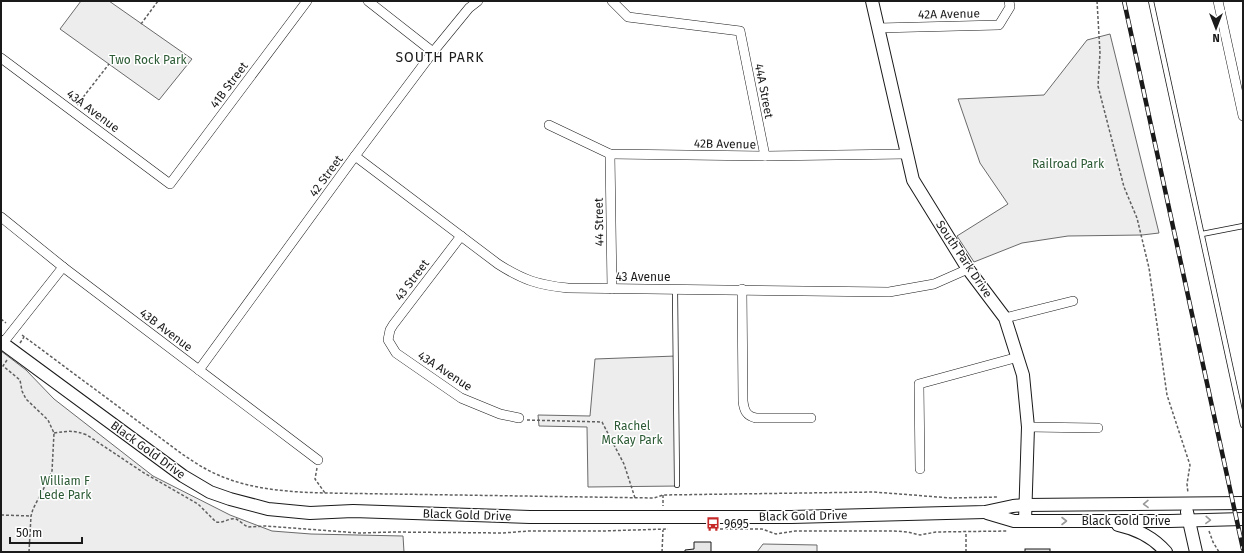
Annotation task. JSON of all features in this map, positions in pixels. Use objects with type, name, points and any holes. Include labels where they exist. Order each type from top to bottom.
[{"type":"main road","name":"South Park Drive","points":[[872,1],[913,180],[968,269],[1006,318],[1018,356],[1023,375],[1028,427],[1025,521]]},
{"type":"main road","name":"Black Gold Drive","points":[[2,342],[183,476],[210,492],[230,500],[268,509],[310,513],[354,511],[530,517],[791,516],[985,512],[1025,505],[1186,500],[1243,503]]},
{"type":"main road","points":[[1186,500],[1196,552]]},
{"type":"main road","name":"Black Gold Drive","points":[[985,512],[1014,521],[1243,519]]},
{"type":"main road","points":[[1101,521],[1133,529],[1158,543],[1166,552]]},
{"type":"street","name":"41B Street","points":[[170,184],[307,1]]},
{"type":"street","points":[[368,1],[433,52]]},
{"type":"street","name":"42 Street","points":[[199,370],[433,52],[469,8],[478,1]]},
{"type":"street","name":"44A Street","points":[[612,1],[628,17],[740,31],[765,156]]},
{"type":"street","points":[[1218,1],[1243,116]]},
{"type":"street","name":"42A Avenue","points":[[878,28],[999,25],[1010,4]]},
{"type":"street","name":"43A Avenue","points":[[1,58],[170,184]]},
{"type":"street","name":"42B Avenue","points":[[549,125],[610,154],[765,156],[907,154]]},
{"type":"street","name":"44 Street","points":[[610,154],[612,289]]},
{"type":"street","name":"43 Avenue","points":[[355,156],[508,270],[534,283],[568,288],[889,292],[934,284],[968,269]]},
{"type":"street","name":"43B Avenue","points":[[1,217],[63,268],[318,460]]},
{"type":"street","name":"43 Street","points":[[388,340],[390,330],[393,325],[461,236]]},
{"type":"street","points":[[2,342],[63,268]]},
{"type":"street","points":[[742,290],[742,401],[747,414],[756,418],[811,418]]},
{"type":"street","points":[[1006,318],[1073,301]]},
{"type":"street","name":"43A Avenue","points":[[388,340],[396,352],[461,398],[500,414],[519,418]]},
{"type":"street","points":[[920,469],[919,384],[1018,356]]},
{"type":"street","points":[[1028,427],[1098,428]]},
{"type":"lane","points":[[1151,1],[1243,425]]},
{"type":"lane","points":[[1202,234],[1243,226]]},
{"type":"lane","points":[[675,289],[677,485]]},
{"type":"path","points":[[142,24],[158,1]]},
{"type":"path","points":[[1097,1],[1100,53],[1098,86],[1124,187],[1137,218],[1149,268],[1167,395],[1190,466],[1186,500]]},
{"type":"path","points":[[73,111],[109,64]]},
{"type":"path","points":[[14,329],[182,454],[207,470],[241,483],[266,489],[296,493],[635,498],[654,498],[663,495],[874,492],[951,498],[998,498]]},
{"type":"path","points":[[24,337],[2,366],[20,380],[22,391],[26,399],[48,420],[54,433],[52,471],[31,516],[29,552]]},
{"type":"path","points":[[519,418],[531,420],[602,422],[624,464],[635,498]]},
{"type":"path","points":[[318,460],[316,479],[325,493]]},
{"type":"path","points":[[1,515],[31,516]]},
{"type":"path","points":[[966,532],[966,552]]},
{"type":"shaded area","name":"Two Rock Park","points":[[81,1],[109,1],[192,59],[159,100],[60,29]]},
{"type":"shaded area","name":"Railroad Park","points":[[1110,34],[1159,233],[1142,235],[1068,236],[1022,243],[974,262],[957,236],[1008,204],[980,163],[958,99],[1044,95],[1087,40]]},
{"type":"shaded area","name":"William F Lede Park","points":[[1,351],[26,370],[54,399],[153,476],[230,515],[272,531],[311,534],[403,536],[404,552],[1,552]]},
{"type":"shaded area","name":"Rachel McKay Park","points":[[676,356],[679,486],[588,487],[587,427],[539,426],[538,415],[590,416],[595,359]]},
{"type":"shaded area","points":[[763,544],[817,545],[817,552],[757,552]]},
{"type":"building","points":[[694,542],[711,542],[711,552],[685,552],[685,550],[694,549]]},
{"type":"building","points":[[1025,549],[1050,549],[1050,552],[1025,552]]},
{"type":"railway","points":[[1124,1],[1243,549]]},
{"type":"place","name":"9695","points":[[713,524]]},
{"type":"district","name":"SOUTH PARK","points":[[440,57]]}]
